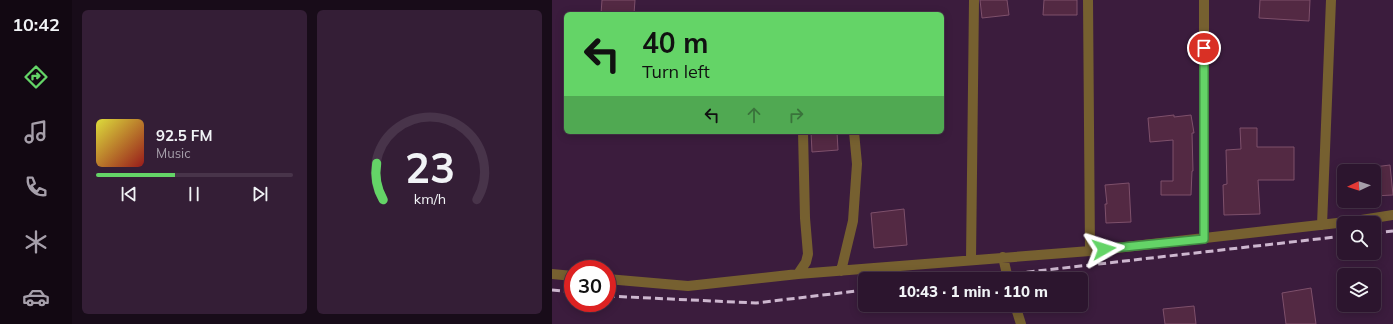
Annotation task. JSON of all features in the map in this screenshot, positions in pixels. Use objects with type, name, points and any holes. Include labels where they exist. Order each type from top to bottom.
[{"type":"street","points":[[971,260],[973,206],[972,38],[974,0]]},
{"type":"street","points":[[1088,0],[1090,251]]},
{"type":"street","points":[[1204,0],[1204,239]]},
{"type":"street","points":[[1322,225],[1331,0]]},
{"type":"street","points":[[798,274],[806,262],[808,254],[805,218],[803,134]]},
{"type":"street","points":[[841,272],[853,221],[857,164],[854,134]]},
{"type":"street","points":[[616,281],[688,286],[798,274],[841,272],[1003,257],[1090,251],[1322,225],[1393,214]]},
{"type":"street","points":[[1003,257],[1006,272]]},
{"type":"street","points":[[552,274],[564,275]]},
{"type":"street","points":[[1018,312],[1021,324]]},
{"type":"building","points":[[602,0],[635,0],[634,12],[601,12]]},
{"type":"building","points":[[980,0],[1007,0],[1009,15],[982,18]]},
{"type":"building","points":[[1044,0],[1077,0],[1077,15],[1043,15]]},
{"type":"building","points":[[1260,0],[1310,0],[1309,21],[1259,18]]},
{"type":"building","points":[[1174,115],[1174,117],[1191,115],[1194,133],[1192,133],[1193,171],[1191,195],[1161,195],[1161,181],[1173,181],[1173,140],[1150,142],[1148,118]]},
{"type":"building","points":[[1240,128],[1257,128],[1257,147],[1294,147],[1294,180],[1258,180],[1260,214],[1224,215],[1223,185],[1227,184],[1226,150],[1241,149]]},
{"type":"building","points":[[811,134],[837,134],[838,150],[812,152]]},
{"type":"building","points":[[1390,165],[1393,195],[1381,196],[1381,166]]},
{"type":"building","points":[[1129,183],[1131,222],[1106,223],[1105,204],[1107,204],[1105,185]]},
{"type":"building","points":[[904,209],[907,245],[874,248],[871,213]]},
{"type":"building","points":[[1311,288],[1316,324],[1286,324],[1282,293]]},
{"type":"building","points":[[1194,306],[1196,324],[1165,324],[1163,309]]},
{"type":"railway","points":[[1381,232],[1393,231]]},
{"type":"railway","points":[[1028,272],[1337,237]]},
{"type":"railway","points":[[552,290],[564,291]]},
{"type":"railway","points":[[616,296],[756,303],[858,291]]},
{"type":"route","points":[[1104,249],[1204,239],[1204,48]]}]
